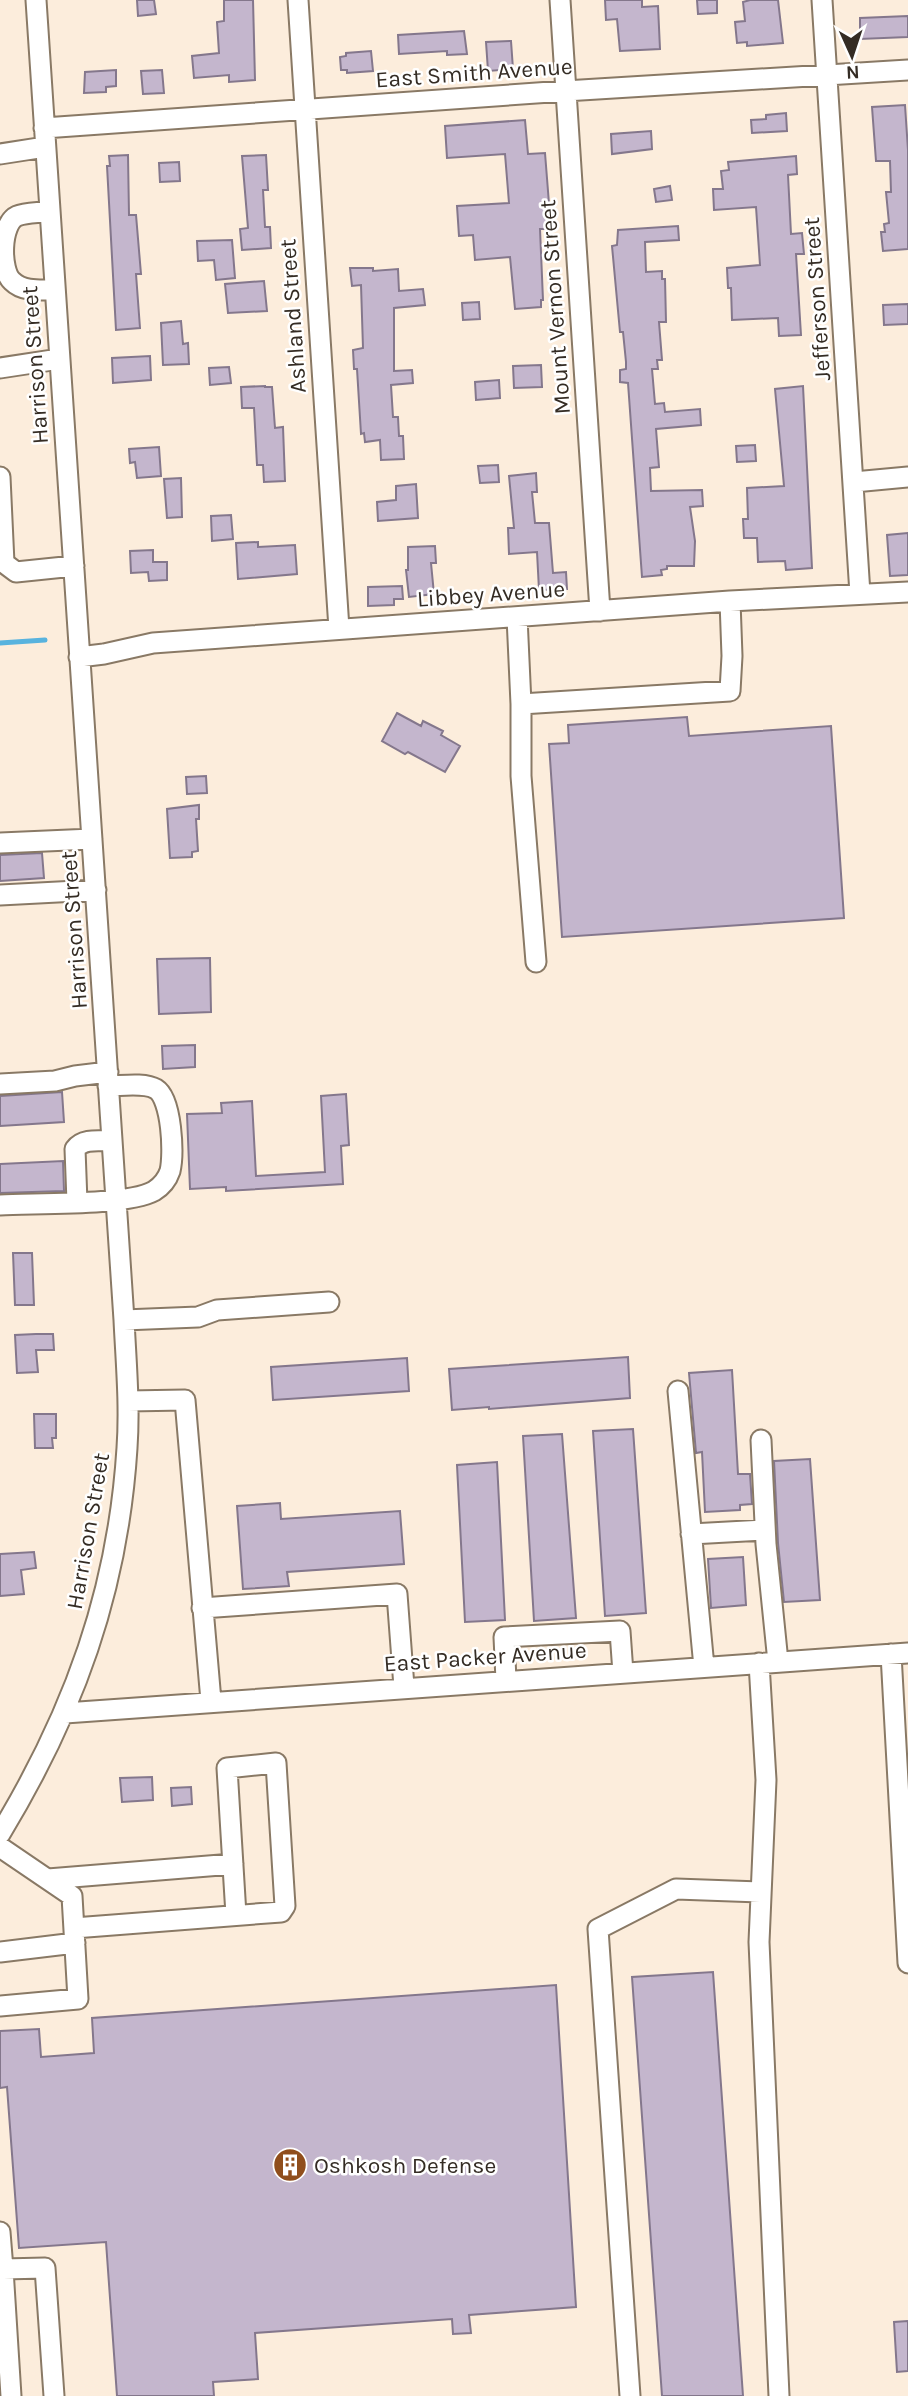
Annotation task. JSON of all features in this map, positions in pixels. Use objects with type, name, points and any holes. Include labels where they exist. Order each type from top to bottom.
[{"type":"street","name":"Harrison Street","points":[[0,1834],[24,1794],[65,1713],[98,1620],[112,1563],[122,1504],[128,1401],[36,0]]},
{"type":"street","name":"Ashland Street","points":[[298,0],[339,629]]},
{"type":"street","name":"Mount Vernon Street","points":[[560,0],[600,611]]},
{"type":"street","name":"Jefferson Street","points":[[822,0],[860,594]]},
{"type":"street","name":"East Smith Avenue","points":[[0,154],[45,137],[304,109],[908,70]]},
{"type":"street","points":[[50,211],[16,216],[7,225],[3,239],[3,265],[12,282],[25,289],[55,290]]},
{"type":"street","points":[[0,368],[60,359]]},
{"type":"street","points":[[0,477],[4,563],[16,572],[74,566]]},
{"type":"street","points":[[854,482],[908,477]]},
{"type":"street","name":"Libbey Avenue","points":[[79,657],[153,643],[730,601],[908,593]]},
{"type":"street","points":[[520,704],[730,691],[730,601]]},
{"type":"street","points":[[517,617],[521,776],[536,962]]},
{"type":"street","points":[[0,843],[92,839]]},
{"type":"street","points":[[0,895],[96,890]]},
{"type":"street","points":[[0,1084],[55,1082],[75,1076],[108,1079],[156,1089],[167,1102],[171,1169],[158,1189],[148,1194],[116,1200],[0,1205]]},
{"type":"street","points":[[77,1202],[75,1149],[79,1143],[86,1141],[112,1141]]},
{"type":"street","points":[[124,1320],[198,1317],[217,1310],[329,1302]]},
{"type":"street","points":[[678,1391],[704,1667]]},
{"type":"street","points":[[128,1401],[185,1400],[211,1701]]},
{"type":"street","points":[[761,1440],[768,1663],[759,1942],[779,2396]]},
{"type":"street","points":[[691,1534],[765,1530]]},
{"type":"street","points":[[202,1608],[397,1594],[404,1687]]},
{"type":"street","points":[[506,1680],[504,1637],[620,1631],[623,1672]]},
{"type":"street","points":[[899,1653],[908,1964]]},
{"type":"street","name":"East Packer Avenue","points":[[65,1713],[899,1653]]},
{"type":"street","points":[[0,1952],[74,1935],[281,1912],[285,1906],[276,1763],[227,1768],[236,1915]]},
{"type":"street","points":[[0,1847],[72,1896],[78,1999],[0,2006]]},
{"type":"street","points":[[48,1879],[233,1864]]},
{"type":"street","points":[[630,2396],[598,1929],[676,1889],[760,1892]]},
{"type":"street","points":[[0,2232],[10,2396]]},
{"type":"street","points":[[3,2269],[45,2268],[54,2396]]},
{"type":"building","points":[[137,0],[154,0],[156,14],[138,16]]},
{"type":"building","points":[[224,0],[253,0],[255,80],[229,82],[229,75],[194,78],[192,56],[219,53],[217,22],[224,21]]},
{"type":"building","points":[[605,0],[642,0],[642,7],[658,6],[660,49],[620,51],[617,19],[606,20]]},
{"type":"building","points":[[697,0],[717,0],[717,13],[698,14]]},
{"type":"building","points":[[778,0],[783,43],[747,46],[747,42],[737,43],[735,22],[745,21],[743,2]]},
{"type":"building","points":[[908,16],[908,37],[860,39],[860,18]]},
{"type":"building","points":[[464,31],[467,54],[447,55],[447,51],[399,54],[398,35]]},
{"type":"building","points":[[511,41],[513,69],[488,71],[486,42]]},
{"type":"building","points":[[371,51],[373,71],[347,73],[347,70],[341,70],[340,57],[346,56],[346,53]]},
{"type":"building","points":[[116,70],[116,86],[106,87],[106,92],[84,93],[85,72]]},
{"type":"building","points":[[162,70],[164,93],[143,94],[141,71]]},
{"type":"building","points":[[905,105],[908,249],[883,251],[881,232],[885,232],[884,224],[889,223],[886,192],[891,192],[890,161],[876,161],[872,107]]},
{"type":"building","points":[[786,113],[787,131],[752,133],[751,120]]},
{"type":"building","points":[[525,120],[528,154],[545,153],[551,229],[540,229],[541,307],[515,309],[510,257],[475,260],[473,235],[459,236],[457,206],[509,203],[505,154],[447,158],[445,126]]},
{"type":"building","points":[[651,131],[652,149],[612,154],[611,134]]},
{"type":"building","points":[[128,155],[129,215],[136,215],[141,274],[136,274],[140,328],[116,330],[107,166],[110,166],[109,156]]},
{"type":"building","points":[[266,155],[268,190],[263,190],[265,227],[270,227],[271,248],[242,250],[240,229],[248,228],[242,156]]},
{"type":"building","points":[[796,156],[797,174],[788,175],[791,234],[802,233],[804,254],[796,254],[801,335],[779,336],[778,318],[732,320],[727,268],[760,265],[756,207],[714,210],[713,189],[723,189],[721,171],[729,170],[728,162]]},
{"type":"building","points":[[179,162],[180,181],[160,182],[159,163]]},
{"type":"building","points":[[670,186],[672,200],[656,202],[654,189]]},
{"type":"building","points":[[678,226],[679,240],[645,242],[646,272],[662,271],[662,279],[665,279],[666,322],[659,322],[662,360],[657,360],[658,369],[652,369],[655,404],[664,403],[665,412],[700,409],[701,425],[656,429],[659,467],[650,468],[651,491],[702,490],[703,506],[690,507],[695,541],[694,566],[667,566],[667,569],[661,570],[662,575],[642,577],[628,383],[620,382],[620,370],[626,369],[626,362],[623,332],[620,332],[612,246],[617,245],[618,230]]},
{"type":"building","points":[[232,240],[235,278],[216,280],[214,260],[198,261],[197,241]]},
{"type":"building","points":[[350,268],[373,268],[373,271],[398,269],[399,291],[423,289],[425,305],[394,308],[394,371],[412,370],[413,383],[391,385],[393,417],[398,417],[399,436],[403,436],[404,459],[381,460],[380,440],[365,442],[364,433],[361,434],[357,369],[354,369],[353,350],[363,348],[361,285],[352,286]]},
{"type":"building","points":[[264,281],[267,311],[228,313],[225,284]]},
{"type":"building","points":[[479,302],[480,319],[463,320],[462,303]]},
{"type":"building","points":[[908,304],[908,324],[884,325],[883,305]]},
{"type":"building","points":[[181,321],[183,344],[188,343],[189,364],[163,365],[161,323]]},
{"type":"building","points":[[150,356],[151,380],[113,383],[112,358]]},
{"type":"building","points":[[541,365],[542,387],[514,388],[513,366]]},
{"type":"building","points":[[229,367],[231,383],[210,385],[209,368]]},
{"type":"building","points":[[499,380],[500,398],[476,400],[475,382]]},
{"type":"building","points":[[803,386],[812,568],[786,570],[785,561],[758,562],[757,538],[744,538],[743,519],[748,519],[747,488],[784,486],[775,389]]},
{"type":"building","points":[[241,387],[272,387],[275,428],[283,427],[285,481],[264,482],[263,465],[257,465],[254,408],[242,408]]},
{"type":"building","points":[[755,445],[756,461],[737,462],[736,446]]},
{"type":"building","points":[[159,447],[161,476],[137,478],[135,462],[130,463],[129,449]]},
{"type":"building","points":[[498,465],[499,482],[480,483],[478,466]]},
{"type":"building","points":[[536,473],[537,492],[532,492],[535,523],[549,523],[553,573],[566,572],[567,589],[539,590],[537,552],[509,554],[508,528],[514,528],[509,476]]},
{"type":"building","points":[[181,478],[182,517],[167,518],[164,479]]},
{"type":"building","points":[[416,484],[418,518],[378,521],[377,502],[396,500],[396,486]]},
{"type":"building","points":[[231,515],[233,539],[212,541],[211,516]]},
{"type":"building","points":[[908,533],[908,575],[890,576],[887,535]]},
{"type":"building","points":[[258,542],[258,547],[295,545],[297,574],[238,579],[236,543]]},
{"type":"building","points":[[435,546],[436,563],[431,563],[434,594],[409,597],[406,570],[408,547]]},
{"type":"building","points":[[153,550],[153,562],[167,562],[167,580],[149,581],[148,572],[131,573],[130,551]]},
{"type":"building","points":[[402,586],[403,599],[394,599],[394,605],[368,606],[368,587]]},
{"type":"building","points":[[397,713],[421,726],[423,721],[443,731],[441,735],[460,746],[445,772],[382,741]]},
{"type":"building","points":[[687,717],[689,736],[831,726],[844,918],[562,937],[549,744],[569,743],[568,725]]},
{"type":"building","points":[[206,776],[207,793],[187,794],[186,777]]},
{"type":"building","points":[[199,805],[199,819],[196,819],[198,851],[192,852],[192,857],[170,858],[167,809]]},
{"type":"building","points":[[42,853],[44,878],[0,881],[0,855]]},
{"type":"building","points":[[210,958],[211,1012],[159,1014],[157,959]]},
{"type":"building","points":[[195,1045],[195,1067],[163,1069],[162,1046]]},
{"type":"building","points":[[62,1092],[64,1122],[0,1126],[0,1096]]},
{"type":"building","points":[[346,1094],[349,1145],[341,1146],[343,1184],[226,1191],[226,1187],[190,1189],[187,1114],[222,1113],[221,1103],[252,1101],[256,1176],[325,1172],[321,1096]]},
{"type":"building","points":[[63,1161],[64,1191],[0,1193],[0,1164]]},
{"type":"building","points":[[13,1253],[32,1253],[34,1305],[15,1305]]},
{"type":"building","points":[[53,1334],[54,1350],[36,1350],[38,1372],[17,1373],[15,1335]]},
{"type":"building","points":[[628,1357],[630,1398],[452,1410],[449,1369]]},
{"type":"building","points":[[407,1358],[409,1391],[273,1400],[271,1367]]},
{"type":"building","points":[[732,1370],[738,1474],[750,1474],[752,1504],[740,1505],[740,1510],[705,1512],[702,1452],[696,1453],[689,1373]]},
{"type":"building","points":[[34,1414],[56,1414],[56,1438],[52,1438],[53,1448],[35,1448]]},
{"type":"building","points":[[633,1429],[646,1613],[605,1616],[593,1431]]},
{"type":"building","points":[[562,1434],[576,1618],[534,1621],[523,1436]]},
{"type":"building","points":[[810,1459],[820,1600],[784,1602],[774,1461]]},
{"type":"building","points":[[497,1462],[505,1620],[465,1622],[457,1465]]},
{"type":"building","points":[[280,1503],[281,1519],[400,1511],[404,1564],[287,1572],[289,1586],[243,1589],[237,1506]]},
{"type":"building","points":[[34,1552],[36,1568],[21,1570],[24,1594],[0,1596],[0,1554]]},
{"type":"building","points":[[743,1557],[746,1605],[711,1608],[708,1559]]},
{"type":"building","points":[[152,1777],[153,1800],[122,1802],[120,1778]]},
{"type":"building","points":[[191,1787],[192,1804],[172,1806],[171,1788]]},
{"type":"building","points":[[713,1972],[743,2396],[662,2396],[632,1977]]},
{"type":"building","name":"Oshkosh Defense","points":[[556,1985],[576,2307],[469,2315],[471,2333],[453,2334],[452,2319],[255,2333],[258,2379],[213,2382],[214,2396],[117,2396],[106,2242],[19,2248],[7,2087],[0,2088],[0,2031],[39,2029],[41,2057],[94,2053],[92,2018]]},
{"type":"building","points":[[908,2321],[908,2371],[897,2372],[894,2322]]},
{"type":"waterway","points":[[0,643],[45,640]]},
{"type":"place","name":"Oshkosh Defense","points":[[290,2165]]}]
